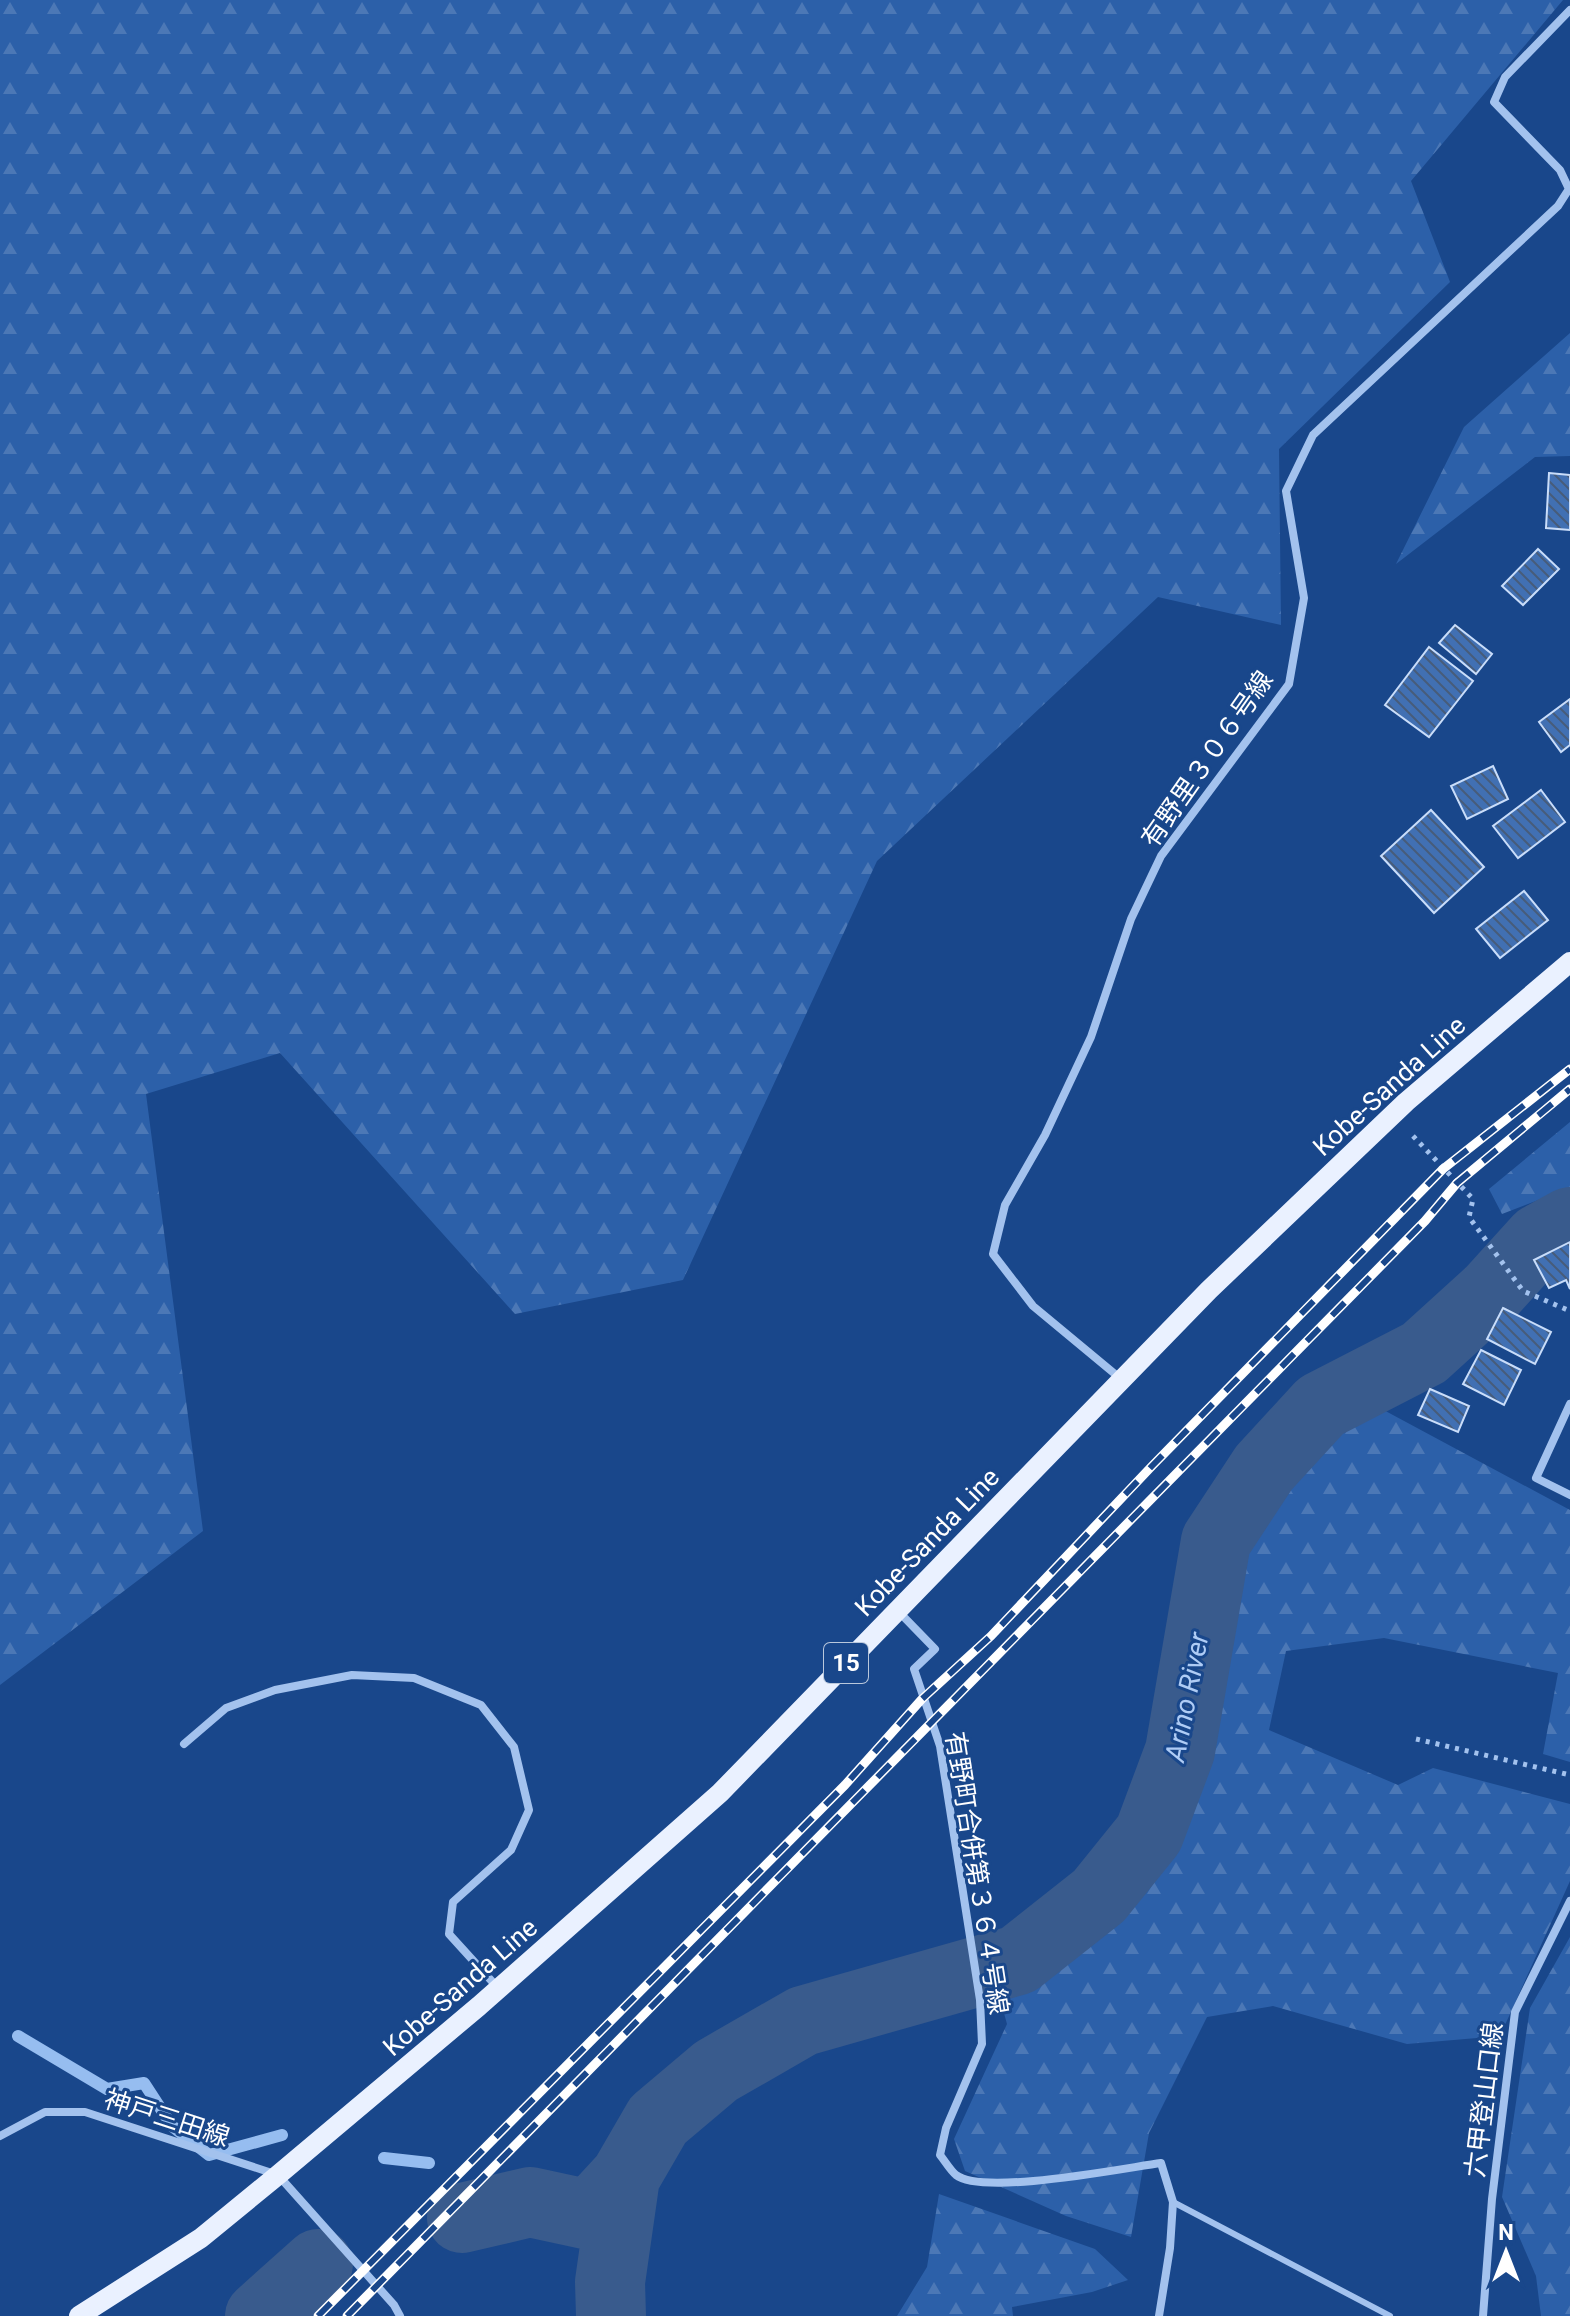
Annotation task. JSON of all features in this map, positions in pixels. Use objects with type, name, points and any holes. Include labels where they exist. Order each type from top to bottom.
[{"type":"main road","name":"Kobe-Sanda Line","points":[[79,2316],[201,2238],[499,1989],[720,1793],[1209,1290],[1391,1117],[1570,962]]},
{"type":"street","points":[[1569,189],[1560,170],[1494,102],[1505,77],[1570,10]]},
{"type":"street","name":"有野里３０６号線","points":[[1122,1380],[1033,1306],[993,1254],[1005,1205],[1045,1135],[1091,1037],[1131,919],[1161,856],[1289,684],[1304,598],[1286,491],[1313,435],[1558,206],[1569,189]]},
{"type":"street","points":[[1570,1404],[1536,1478],[1570,1495]]},
{"type":"street","name":"有野町合併第３６４号線","points":[[897,1610],[935,1649],[914,1669],[940,1746],[980,2000],[982,2044],[946,2128],[940,2155],[957,2176],[977,2183],[1045,2180],[1161,2163],[1173,2202],[1170,2248],[1159,2316]]},
{"type":"street","points":[[184,1744],[226,1708],[275,1690],[352,1675],[414,1678],[481,1705],[514,1747],[529,1810],[511,1850],[453,1902],[449,1934],[499,1989]]},
{"type":"street","name":"六甲登山口線","points":[[1483,2316],[1492,2199],[1515,2012],[1570,1901]]},
{"type":"street","name":"神戸三田線","points":[[0,2136],[45,2112],[85,2112],[278,2175]]},
{"type":"street","points":[[278,2175],[400,2316]]},
{"type":"lane","points":[[1173,2202],[1390,2316]]},
{"type":"path","points":[[1391,1117],[1473,1199],[1469,1217],[1523,1291],[1570,1311]]},
{"type":"path","points":[[1416,1739],[1570,1775]]},
{"type":"green space","points":[[0,0],[1563,0],[1411,181],[1450,282],[1279,449],[1281,625],[1158,597],[877,861],[683,1280],[515,1314],[280,1053],[146,1094],[203,1531],[0,1685]]},
{"type":"green space","points":[[1570,333],[1570,456],[1535,457],[1396,564],[1464,427]]},
{"type":"green space","points":[[1570,1122],[1570,1188],[1502,1214],[1489,1189]]},
{"type":"green space","points":[[1365,1400],[1570,1510],[1570,1762],[1543,1754],[1558,1673],[1384,1638],[1286,1651],[1269,1730],[1398,1785],[1433,1768],[1570,1804],[1570,1881],[1500,2036],[1407,2044],[1273,2006],[1207,2017],[1149,2133],[1131,2237],[1066,2216],[965,2171],[954,2139],[1007,2024],[995,1981],[1070,1936],[1146,1859],[1189,1768],[1234,1538],[1310,1437]]},
{"type":"green space","points":[[1570,1937],[1570,2316],[1541,2316],[1536,2276],[1502,2197],[1530,2008]]},
{"type":"green space","points":[[939,2194],[1095,2249],[1128,2280],[1092,2292],[1012,2307],[1013,2316],[897,2316],[927,2267]]},
{"type":"building","points":[[1549,473],[1570,475],[1570,530],[1546,528]]},
{"type":"building","points":[[1538,549],[1559,569],[1523,605],[1502,586]]},
{"type":"building","points":[[1455,625],[1492,654],[1476,674],[1439,643]]},
{"type":"building","points":[[1429,647],[1473,681],[1429,737],[1385,705]]},
{"type":"building","points":[[1570,699],[1570,745],[1561,752],[1539,722]]},
{"type":"building","points":[[1493,766],[1508,799],[1467,819],[1451,786]]},
{"type":"building","points":[[1541,790],[1565,822],[1518,858],[1493,826]]},
{"type":"building","points":[[1431,810],[1484,867],[1434,913],[1381,856]]},
{"type":"building","points":[[1524,891],[1548,920],[1500,958],[1476,929]]},
{"type":"building","points":[[1570,1242],[1570,1289],[1566,1280],[1549,1288],[1534,1260]]},
{"type":"building","points":[[1503,1308],[1551,1332],[1535,1364],[1487,1339]]},
{"type":"building","points":[[1481,1350],[1521,1370],[1504,1405],[1463,1384]]},
{"type":"building","points":[[1430,1389],[1469,1406],[1458,1432],[1418,1415]]},
{"type":"waterway","name":"Arino River","points":[[611,2316],[610,2282],[625,2177],[658,2120],[716,2071],[803,2021],[1018,1960],[1099,1896],[1149,1834],[1180,1751],[1216,1541],[1264,1468],[1321,1406],[1424,1353],[1491,1292],[1539,1239],[1570,1222]]},
{"type":"waterway","points":[[18,2036],[107,2089],[144,2083],[172,2126],[209,2155],[282,2135]]},
{"type":"waterway","points":[[384,2158],[429,2163]]},
{"type":"waterway","points":[[462,2218],[530,2202],[590,2215],[625,2177]]},
{"type":"waterway","points":[[476,2207],[482,2213]]},
{"type":"waterway","points":[[260,2316],[318,2264]]},
{"type":"railway","points":[[318,2316],[845,1785],[922,1699],[991,1636],[1152,1466],[1443,1169],[1570,1069]]},
{"type":"railway","points":[[347,2316],[1425,1221],[1457,1183],[1570,1089]]}]
